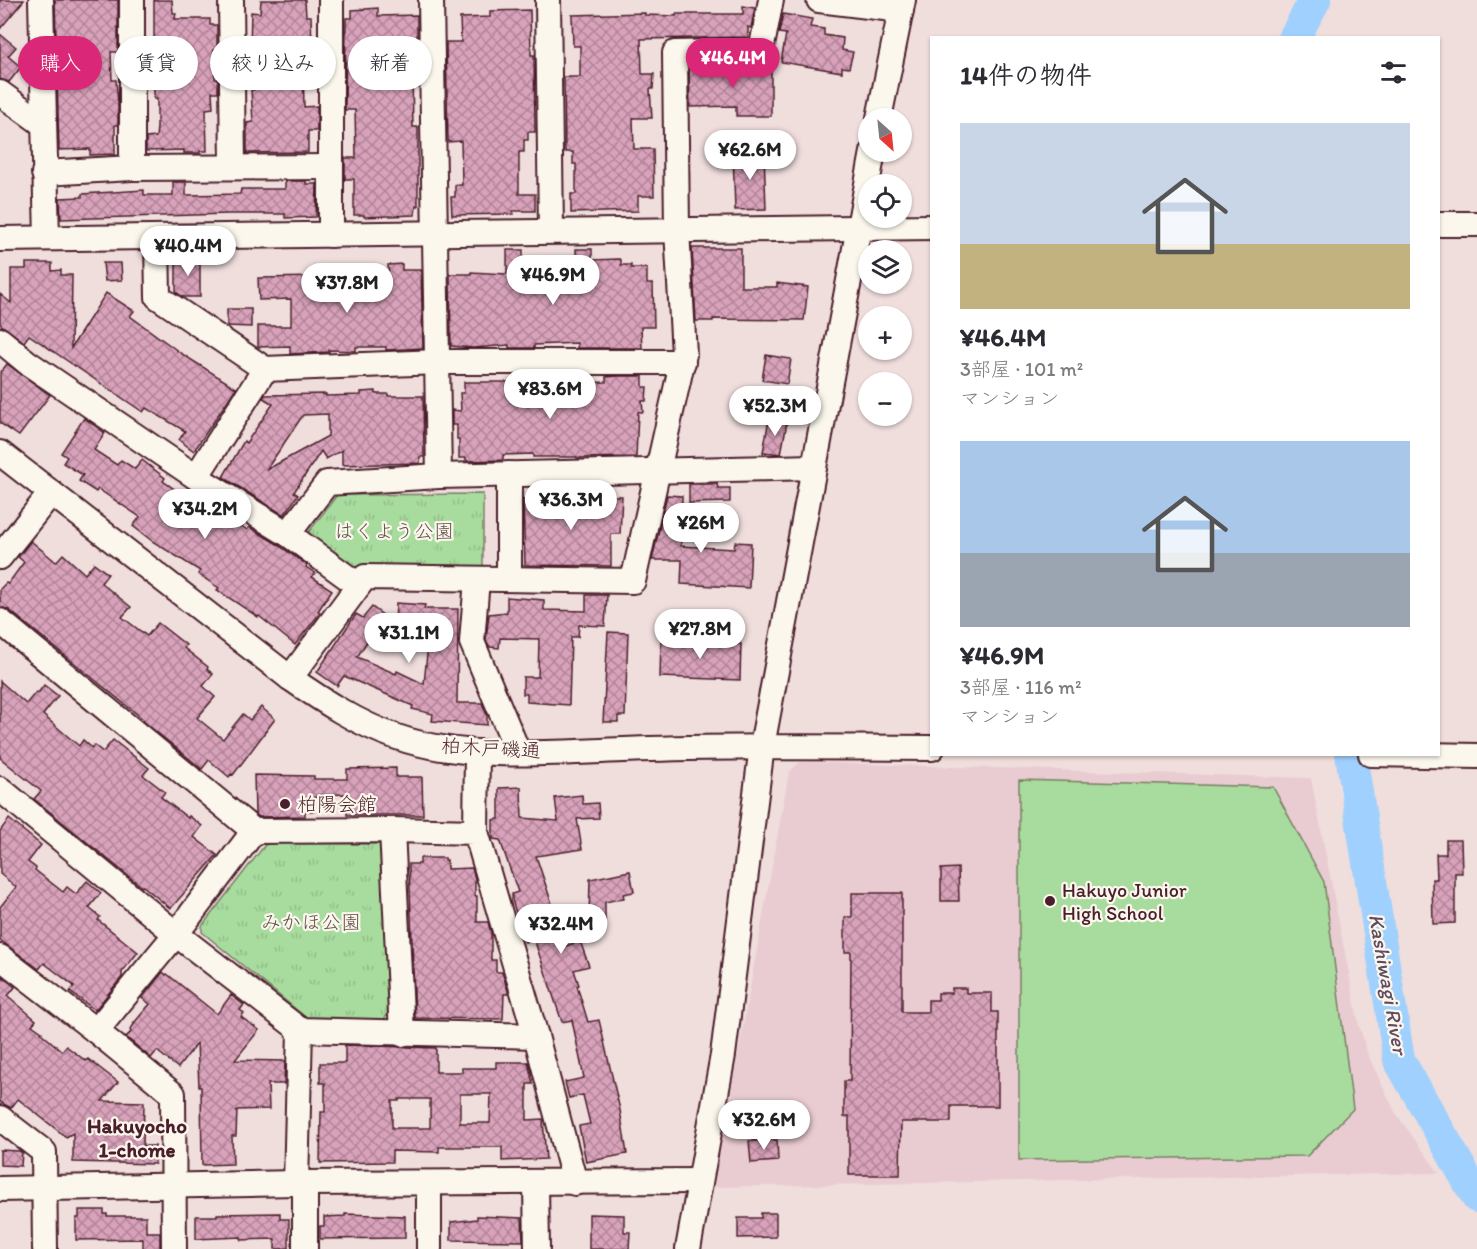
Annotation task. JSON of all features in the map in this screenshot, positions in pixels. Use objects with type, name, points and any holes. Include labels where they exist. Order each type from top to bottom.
[{"type":"street","points":[[41,0],[47,238]]},
{"type":"street","points":[[132,0],[132,168]]},
{"type":"street","points":[[231,0],[233,166]]},
{"type":"street","points":[[330,0],[331,235]]},
{"type":"street","points":[[431,0],[439,476]]},
{"type":"street","points":[[548,0],[551,231]]},
{"type":"street","points":[[290,678],[365,577],[633,581],[684,354],[677,230],[675,53],[761,51],[771,0]]},
{"type":"street","points":[[819,0],[902,5],[881,108]]},
{"type":"street","points":[[0,93],[43,124]]},
{"type":"street","points":[[44,172],[233,166],[330,167]]},
{"type":"street","points":[[1440,224],[1477,224]]},
{"type":"street","points":[[912,227],[930,227]]},
{"type":"street","points":[[0,239],[858,228],[762,746],[723,1055],[688,1249]]},
{"type":"street","points":[[157,238],[158,297],[265,369],[438,363],[683,362]]},
{"type":"street","points":[[0,340],[28,363],[196,477],[288,534],[358,585]]},
{"type":"street","points":[[196,477],[265,369]]},
{"type":"street","name":"柏木戸磯通","points":[[0,453],[290,678],[328,704],[364,724],[398,738],[477,752],[762,746],[930,748]]},
{"type":"street","points":[[288,534],[327,483],[439,476],[814,467]]},
{"type":"street","points":[[509,474],[509,579]]},
{"type":"street","points":[[0,557],[51,493]]},
{"type":"street","points":[[477,579],[472,642],[518,752]]},
{"type":"street","points":[[0,621],[254,831],[476,832]]},
{"type":"street","points":[[477,752],[476,832],[536,1036],[574,1183]]},
{"type":"street","points":[[1440,756],[1477,756]]},
{"type":"street","points":[[0,789],[176,934],[300,1030],[536,1036]]},
{"type":"street","points":[[392,830],[402,1034]]},
{"type":"street","points":[[96,1031],[176,934],[254,831]]},
{"type":"street","points":[[0,957],[173,1094],[174,1249]]},
{"type":"street","points":[[300,1030],[300,1184],[305,1249]]},
{"type":"street","points":[[0,1119],[44,1152],[45,1249]]},
{"type":"street","points":[[0,1189],[173,1185],[700,1181]]},
{"type":"street","points":[[429,1183],[429,1249]]},
{"type":"street","points":[[536,1184],[537,1249]]},
{"type":"shaded area","name":"Hakuyo Junior High School","points":[[800,762],[1311,778],[1359,1025],[1368,1055],[1395,1112],[1439,1173],[714,1187],[789,772]]},
{"type":"green space","name":"はくよう公園","points":[[483,494],[483,566],[346,567],[305,537],[337,495]]},
{"type":"green space","points":[[1019,780],[1273,787],[1324,882],[1353,1109],[1307,1156],[1019,1160]]},
{"type":"green space","name":"みかほ公園","points":[[271,843],[383,844],[390,1012],[383,1020],[316,1022],[309,1020],[202,932],[202,926],[265,845]]},
{"type":"building","points":[[0,0],[24,0],[0,29]]},
{"type":"building","points":[[55,0],[118,0],[118,36],[114,36],[114,52],[111,52],[112,80],[114,80],[114,90],[117,90],[118,103],[115,154],[90,155],[90,149],[59,150],[57,90],[102,90],[102,36],[56,36]]},
{"type":"building","points":[[154,0],[172,0],[173,13],[176,13],[175,19],[210,19],[210,25],[217,25],[217,36],[210,36],[210,90],[218,90],[218,92],[212,92],[213,108],[206,109],[207,151],[184,153],[184,150],[146,151],[146,138],[156,137],[157,99],[154,99],[154,90],[198,90],[198,36],[154,36]]},
{"type":"building","points":[[261,0],[305,0],[306,16],[311,16],[312,36],[250,36],[251,12],[260,13]]},
{"type":"building","points":[[743,6],[755,8],[751,28],[748,27],[748,37],[641,39],[642,74],[654,74],[653,89],[650,89],[652,118],[633,118],[634,149],[653,149],[654,196],[638,196],[638,211],[571,213],[571,194],[576,194],[576,164],[573,164],[573,152],[565,152],[564,77],[580,77],[580,46],[573,46],[572,15],[743,14]]},
{"type":"building","points":[[378,8],[378,16],[417,15],[417,36],[348,36],[348,90],[412,90],[413,127],[418,127],[418,206],[416,206],[415,215],[364,217],[364,215],[354,215],[354,179],[345,179],[345,158],[356,158],[355,110],[345,110],[346,18],[352,18],[352,10]]},
{"type":"building","points":[[530,10],[531,55],[534,55],[535,132],[528,132],[528,140],[524,140],[524,152],[519,152],[519,194],[535,194],[535,211],[513,211],[513,214],[452,215],[451,197],[455,197],[455,185],[462,185],[461,141],[448,142],[446,42],[461,42],[460,18],[490,17],[490,11]]},
{"type":"building","points":[[783,14],[812,19],[810,27],[824,29],[824,35],[843,38],[842,50],[853,52],[849,68],[842,67],[842,72],[781,62],[786,34],[779,33]]},
{"type":"building","points":[[0,34],[16,47],[8,56],[18,64],[18,71],[9,82],[0,79]]},
{"type":"building","points":[[771,66],[771,116],[736,116],[736,106],[690,107],[689,67]]},
{"type":"building","points":[[251,90],[304,90],[304,107],[317,106],[317,131],[308,131],[308,152],[247,153],[247,123],[253,122]]},
{"type":"building","points":[[764,152],[766,209],[735,210],[733,153]]},
{"type":"building","points":[[285,181],[306,181],[306,184],[317,184],[316,217],[285,218],[285,214],[228,214],[61,219],[60,198],[82,197],[82,194],[144,190],[144,195],[173,195],[173,182],[186,182],[186,195],[240,194],[241,189],[285,189]]},
{"type":"building","points":[[692,248],[741,248],[741,287],[777,287],[777,283],[808,287],[804,320],[713,319],[713,321],[696,321]]},
{"type":"building","points":[[576,249],[592,249],[592,260],[619,259],[621,265],[631,265],[631,268],[647,268],[647,284],[653,284],[654,327],[641,327],[642,348],[577,348],[577,343],[534,345],[534,348],[509,348],[509,345],[473,348],[451,346],[450,274],[471,274],[471,272],[507,274],[507,250],[523,250],[523,274],[554,274],[554,269],[576,269]]},
{"type":"building","points":[[176,258],[200,258],[200,297],[183,297],[176,292]]},
{"type":"building","points":[[26,263],[52,263],[52,271],[61,270],[61,275],[72,275],[71,348],[106,293],[134,311],[130,316],[182,354],[236,388],[194,451],[179,440],[185,431],[146,408],[143,412],[29,335],[24,342],[0,324],[0,294],[11,303],[11,269],[26,269]]},
{"type":"building","points":[[103,263],[121,263],[122,280],[105,281]]},
{"type":"building","points":[[402,264],[402,270],[421,270],[423,348],[386,350],[386,347],[356,347],[356,351],[329,350],[329,352],[290,354],[290,346],[258,347],[258,326],[291,326],[291,299],[259,300],[258,278],[319,277],[319,286],[347,286],[347,279],[361,278],[361,282],[389,282],[388,265]]},
{"type":"building","points":[[227,309],[251,309],[251,327],[227,326]]},
{"type":"building","points":[[766,355],[791,359],[787,384],[762,380]]},
{"type":"building","points":[[7,364],[50,395],[19,436],[0,423],[0,373]]},
{"type":"building","points":[[643,376],[643,387],[647,387],[646,401],[642,401],[643,412],[638,412],[636,457],[533,457],[533,454],[503,455],[503,460],[466,461],[466,458],[459,458],[457,425],[452,425],[452,410],[461,411],[460,393],[464,393],[464,382],[521,382],[521,389],[554,389],[554,383],[606,382],[606,377]]},
{"type":"building","points":[[376,391],[376,394],[388,394],[388,396],[423,396],[424,457],[420,457],[420,463],[342,465],[342,450],[326,459],[321,451],[294,492],[298,495],[284,515],[223,477],[244,441],[246,443],[273,404],[263,398],[265,395],[361,395],[361,392]],"holes":[[[328,414],[328,436],[266,470],[303,415]]]},
{"type":"building","points":[[84,418],[105,433],[94,450],[117,465],[121,460],[135,469],[142,460],[165,478],[163,481],[229,527],[233,520],[247,530],[249,527],[274,542],[307,565],[306,567],[315,573],[312,577],[332,590],[318,611],[320,613],[295,645],[259,616],[217,590],[219,588],[198,574],[200,571],[152,541],[133,526],[140,517],[98,489],[96,492],[79,481],[83,475],[63,463],[67,457],[61,453]]},
{"type":"building","points":[[769,419],[787,422],[781,454],[763,452]]},
{"type":"building","points":[[689,484],[717,484],[718,488],[730,488],[730,502],[689,503]]},
{"type":"building","points":[[667,495],[682,496],[681,546],[734,549],[735,542],[751,543],[749,588],[681,584],[682,560],[652,560]]},
{"type":"building","points":[[588,496],[622,496],[620,534],[611,534],[611,566],[525,565],[523,499],[554,498],[554,501],[588,501]]},
{"type":"building","points":[[31,541],[56,562],[63,554],[85,574],[94,563],[108,574],[101,583],[131,607],[122,617],[147,636],[158,623],[186,645],[184,648],[208,667],[207,669],[213,674],[203,686],[215,697],[197,718],[223,739],[243,714],[250,720],[261,707],[275,719],[233,775],[229,777],[209,760],[202,769],[9,610],[0,607],[0,589],[6,583],[8,584],[24,562],[18,557]]},
{"type":"building","points":[[586,595],[607,595],[605,626],[579,625],[578,637],[571,637],[569,705],[527,702],[527,694],[523,694],[523,677],[538,677],[539,639],[500,638],[499,648],[490,647],[486,640],[489,614],[507,612],[507,597],[544,600],[544,610],[586,611]]},
{"type":"building","points":[[396,603],[425,605],[424,609],[458,609],[457,703],[482,703],[487,715],[487,725],[432,721],[433,714],[412,709],[413,706],[344,676],[337,686],[317,672],[356,614],[363,618],[372,607],[384,616],[357,657],[396,674],[397,671],[424,684],[427,654],[434,633],[413,633],[414,624],[395,623]]},
{"type":"building","points":[[608,632],[628,633],[625,716],[618,716],[618,722],[603,722]]},
{"type":"building","points":[[661,639],[722,641],[721,643],[741,644],[740,680],[660,677]]},
{"type":"building","points":[[0,681],[26,704],[44,685],[58,696],[43,715],[79,746],[83,740],[92,748],[94,745],[103,752],[113,740],[149,768],[143,775],[165,792],[161,797],[202,826],[194,837],[217,855],[172,907],[170,908],[142,887],[34,799],[41,791],[0,758]]},
{"type":"building","points":[[396,768],[396,777],[422,777],[423,815],[347,815],[347,794],[317,795],[317,798],[314,797],[314,811],[305,811],[305,816],[259,817],[255,813],[254,775],[347,779],[347,769]]},
{"type":"building","points":[[521,787],[522,818],[558,821],[555,798],[582,795],[583,804],[598,803],[599,818],[577,819],[582,849],[536,856],[566,946],[580,941],[589,966],[574,970],[579,985],[577,986],[588,1022],[599,1020],[620,1110],[627,1154],[586,1162],[579,1126],[590,1124],[583,1095],[569,1098],[565,1082],[584,1078],[572,1020],[562,1022],[534,939],[525,942],[512,900],[512,894],[518,892],[500,840],[493,839],[493,820],[499,819],[499,788]]},
{"type":"building","points":[[9,819],[41,845],[28,862],[36,868],[35,870],[63,892],[67,887],[76,894],[87,881],[101,893],[89,908],[100,917],[98,920],[138,952],[122,972],[122,977],[95,1010],[70,992],[74,986],[44,963],[39,969],[0,940],[0,907],[16,887],[0,874],[0,831]]},
{"type":"building","points":[[1446,840],[1461,840],[1462,873],[1455,873],[1455,923],[1433,924],[1432,879],[1437,879],[1436,854],[1446,854]]},
{"type":"building","points":[[420,858],[445,858],[447,869],[472,868],[475,879],[475,896],[477,896],[477,922],[488,922],[491,933],[491,960],[496,960],[496,972],[502,972],[508,991],[508,994],[504,994],[503,1019],[415,1018],[409,864],[420,864]]},
{"type":"building","points":[[958,868],[959,901],[941,901],[941,869]]},
{"type":"building","points":[[630,871],[634,892],[623,894],[624,898],[605,902],[605,920],[589,919],[590,879]]},
{"type":"building","points":[[852,893],[902,893],[902,1012],[928,1012],[928,1000],[938,1000],[938,993],[952,993],[952,988],[966,988],[966,993],[992,993],[992,1012],[998,1012],[998,1106],[951,1106],[951,1122],[901,1122],[900,1175],[849,1175],[849,1116],[844,1117],[844,1081],[850,1081],[851,952],[845,952],[845,917],[852,917]]},
{"type":"building","points":[[163,972],[217,1014],[231,995],[244,1005],[240,1010],[244,1013],[241,1017],[259,1030],[235,1060],[285,1061],[284,1084],[268,1084],[269,1109],[237,1110],[236,1136],[232,1136],[233,1164],[202,1165],[201,1087],[199,1087],[197,1043],[178,1068],[157,1051],[151,1058],[126,1037],[150,1004],[142,998]]},
{"type":"building","points":[[0,975],[15,987],[8,996],[36,1020],[32,1025],[62,1051],[66,1046],[86,1061],[88,1059],[118,1082],[102,1101],[144,1102],[143,1146],[155,1146],[155,1164],[73,1162],[73,1133],[66,1137],[18,1099],[11,1108],[0,1102]]},
{"type":"building","points":[[345,1045],[436,1048],[436,1072],[462,1072],[462,1068],[496,1068],[496,1062],[528,1062],[533,1084],[527,1084],[527,1120],[543,1119],[546,1159],[502,1161],[502,1147],[439,1147],[439,1152],[392,1151],[392,1162],[320,1163],[321,1112],[325,1112],[325,1083],[320,1083],[320,1063],[345,1063]],"holes":[[[460,1094],[491,1094],[490,1123],[460,1123]],[[399,1099],[430,1099],[430,1128],[392,1128],[392,1101],[399,1101]]]},
{"type":"building","points":[[777,1140],[778,1161],[751,1163],[749,1141]]},
{"type":"building","points":[[0,1150],[22,1153],[21,1166],[0,1165]]},
{"type":"building","points":[[79,1210],[104,1210],[107,1216],[146,1216],[146,1232],[160,1232],[160,1249],[143,1249],[143,1239],[76,1240],[76,1218],[79,1218]]},
{"type":"building","points":[[280,1213],[280,1219],[289,1219],[289,1248],[275,1249],[275,1239],[241,1240],[241,1237],[196,1239],[196,1216]]},
{"type":"building","points":[[761,1213],[776,1213],[776,1237],[738,1238],[738,1218],[761,1218]]},
{"type":"building","points":[[345,1214],[405,1216],[405,1238],[320,1239],[320,1226],[324,1226],[324,1217],[345,1216]]},
{"type":"building","points":[[589,1214],[624,1215],[624,1232],[630,1232],[629,1249],[589,1249]]},
{"type":"building","points":[[477,1216],[522,1218],[523,1241],[451,1240],[451,1222],[477,1219]]},
{"type":"waterway","name":"Kashiwagi River","points":[[1295,36],[1315,0]]},
{"type":"waterway","name":"Kashiwagi River","points":[[1351,756],[1399,1060],[1477,1197]]},
{"type":"place","name":"柏陽会館","points":[[285,804]]},
{"type":"place","name":"Hakuyo Junior High School","points":[[1050,901]]},
{"type":"district","name":"Hakuyocho 1-chome","points":[[137,1138]]}]
